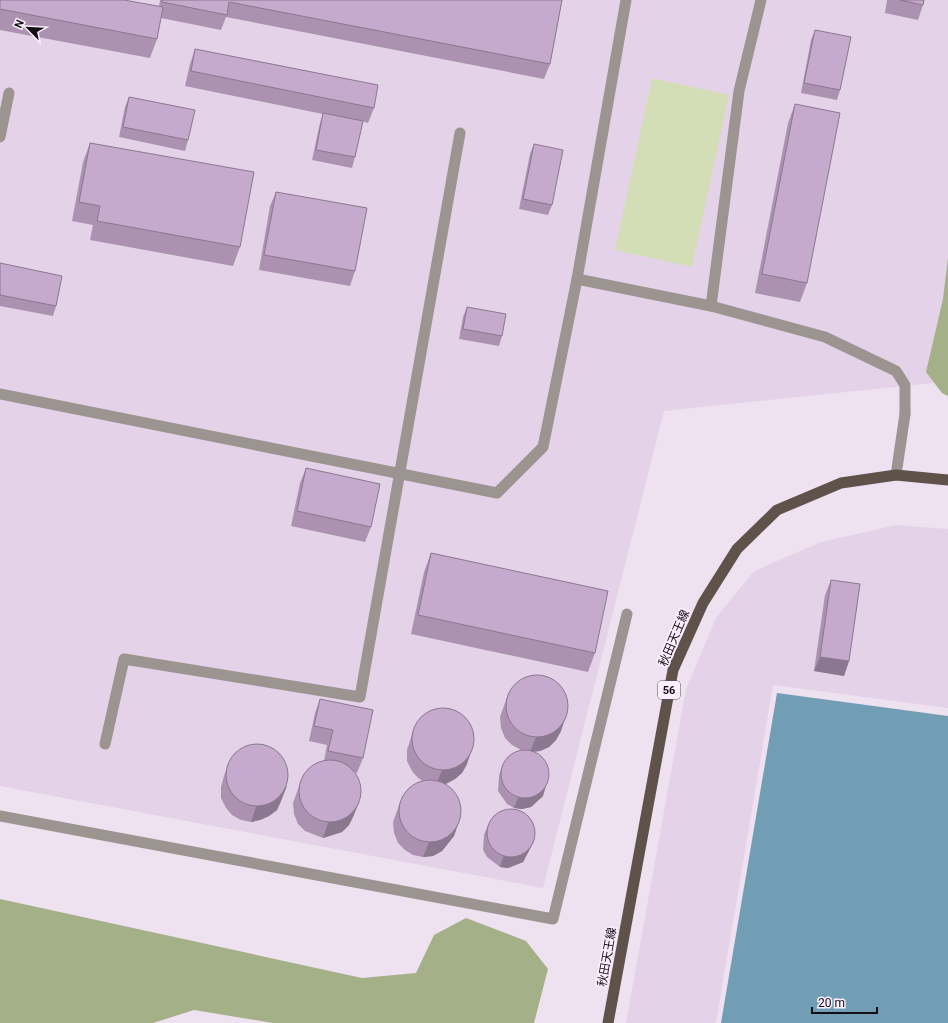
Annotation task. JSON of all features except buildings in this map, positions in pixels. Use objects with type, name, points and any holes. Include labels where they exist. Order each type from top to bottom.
[{"type":"main road","name":"秋田天王線","points":[[608,1023],[673,670],[703,603],[737,549],[777,510],[841,483],[896,475],[948,480]]},
{"type":"street","points":[[0,394],[399,474],[498,492],[543,447],[577,279],[626,0]]},
{"type":"street","points":[[711,306],[739,91],[761,0]]},
{"type":"street","points":[[0,137],[9,93]]},
{"type":"street","points":[[104,744],[124,659],[360,697],[460,133]]},
{"type":"street","points":[[577,279],[711,306],[824,337],[896,371],[905,384],[905,414],[896,475]]},
{"type":"street","points":[[0,816],[553,919],[627,614]]},
{"type":"shaded area","points":[[0,0],[948,0],[948,317],[933,383],[664,411],[543,888],[0,786]]},
{"type":"shaded area","points":[[896,525],[948,529],[948,708],[773,685],[716,1023],[626,1023],[686,689],[716,618],[754,571],[821,542]]},
{"type":"green space","points":[[652,78],[729,95],[692,267],[615,250]]},
{"type":"green space","points":[[948,258],[948,396],[942,393],[926,372],[943,299]]},
{"type":"green space","points":[[0,899],[362,978],[416,973],[434,935],[466,918],[526,941],[548,969],[534,1023],[273,1023],[194,1010],[153,1023],[0,1023]]},
{"type":"water","points":[[777,693],[948,716],[948,1023],[721,1023]]}]
